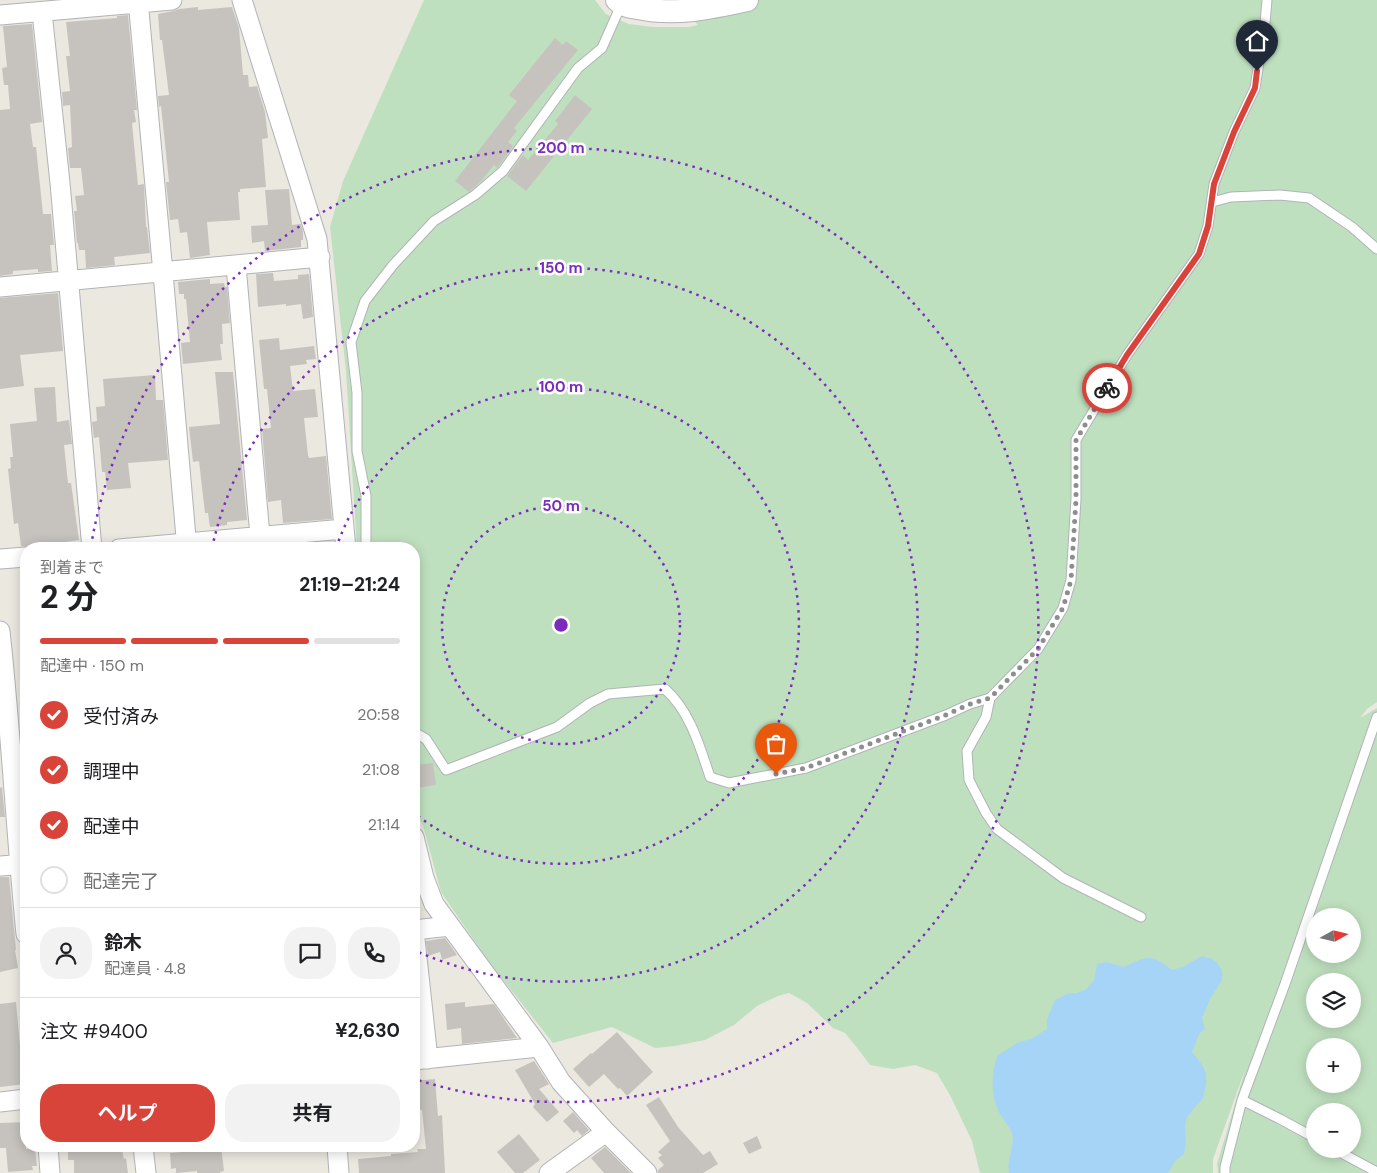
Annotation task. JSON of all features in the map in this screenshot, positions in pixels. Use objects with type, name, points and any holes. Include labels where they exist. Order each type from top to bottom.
[{"type":"street","points":[[0,15],[172,0]]},
{"type":"street","points":[[242,0],[314,230],[320,257],[345,542]]},
{"type":"street","points":[[619,2],[652,11],[692,11],[747,0]]},
{"type":"street","points":[[138,2],[187,542]]},
{"type":"street","points":[[42,12],[69,280],[91,542]]},
{"type":"street","points":[[0,287],[320,257]]},
{"type":"street","points":[[236,266],[257,541]]},
{"type":"street","points":[[240,542],[344,529]]},
{"type":"street","points":[[0,559],[20,557]]},
{"type":"street","points":[[0,630],[20,832]]},
{"type":"street","points":[[420,862],[434,904],[539,1047],[561,1082],[606,1132],[648,1173]]},
{"type":"street","points":[[0,866],[20,864]]},
{"type":"street","points":[[420,929],[450,926]]},
{"type":"street","points":[[420,1041],[421,1060],[539,1047]]},
{"type":"street","points":[[0,1102],[20,1100]]},
{"type":"street","points":[[549,1173],[606,1132]]},
{"type":"street","points":[[48,1152],[50,1173]]},
{"type":"street","points":[[144,1152],[146,1173]]},
{"type":"street","points":[[338,1152],[340,1173]]},
{"type":"lane","points":[[420,736],[426,739],[446,770],[557,727],[590,703],[608,694],[665,689],[675,698],[697,737],[710,777],[729,783],[806,768],[946,715],[970,704],[990,698],[1038,649],[1063,608],[1071,580],[1076,499],[1076,440],[1127,355],[1199,254],[1208,226],[1214,184],[1234,132],[1255,88],[1267,0]]},
{"type":"lane","points":[[366,542],[366,496],[357,451],[357,393],[352,342],[365,301],[393,265],[434,221],[475,195],[503,171],[578,68],[602,48],[619,2]]},
{"type":"lane","points":[[1212,202],[1231,197],[1280,195],[1309,198],[1352,227],[1377,249]]},
{"type":"lane","points":[[990,698],[986,717],[967,751],[968,780],[986,813],[998,829],[1063,878],[1141,917]]},
{"type":"lane","points":[[1225,1173],[1242,1100],[1285,984],[1377,717]]},
{"type":"lane","points":[[1242,1100],[1306,1133]]},
{"type":"lane","points":[[1351,1158],[1377,1172]]},
{"type":"green space","points":[[424,0],[595,0],[606,14],[629,24],[653,27],[689,27],[698,25],[685,4],[647,0],[1377,0],[1377,702],[1367,709],[1360,718],[1377,708],[1377,1173],[1218,1173],[1217,1164],[1245,1070],[1213,1159],[1213,1173],[980,1173],[972,1141],[937,1073],[915,1065],[893,1069],[870,1065],[845,1033],[833,1028],[807,1003],[789,993],[757,1006],[734,1025],[705,1040],[655,1048],[612,1027],[553,1043],[489,962],[441,892],[420,819],[420,542],[357,542],[346,371],[330,227],[343,181]]},
{"type":"water","points":[[1202,956],[1212,959],[1222,970],[1222,980],[1210,999],[1202,1018],[1205,1029],[1199,1034],[1192,1052],[1203,1066],[1206,1074],[1206,1084],[1203,1098],[1187,1117],[1184,1154],[1175,1161],[1168,1173],[1009,1173],[1008,1168],[1013,1139],[995,1103],[993,1090],[993,1076],[997,1056],[1017,1043],[1031,1039],[1047,1029],[1047,1019],[1055,1000],[1069,993],[1085,990],[1094,981],[1097,964],[1107,962],[1124,967],[1139,960],[1149,958],[1159,961],[1172,970],[1183,967]]},
{"type":"building","points":[[198,7],[198,10],[232,7],[239,28],[243,75],[248,75],[249,87],[257,86],[265,112],[268,138],[262,139],[266,187],[240,189],[240,192],[238,192],[240,220],[207,222],[210,255],[190,258],[187,232],[180,233],[178,219],[170,220],[166,182],[169,182],[161,106],[159,107],[158,96],[169,95],[162,40],[160,40],[158,14]]},
{"type":"building","points":[[128,15],[137,110],[134,110],[136,122],[132,123],[138,185],[144,184],[146,227],[150,253],[114,257],[115,265],[86,268],[85,250],[79,250],[77,243],[74,211],[77,211],[75,196],[84,195],[81,168],[70,168],[68,148],[72,147],[70,105],[63,106],[62,92],[70,91],[66,56],[70,56],[66,22],[117,18],[117,16]]},
{"type":"building","points":[[32,24],[42,122],[30,124],[33,147],[36,147],[43,214],[51,214],[54,245],[50,245],[52,271],[38,272],[38,269],[13,271],[13,274],[0,276],[0,110],[10,109],[8,85],[4,85],[2,68],[7,67],[3,26]]},
{"type":"building","points":[[555,38],[563,45],[566,41],[578,50],[514,128],[517,131],[508,142],[513,146],[498,167],[494,165],[469,192],[455,181],[517,101],[509,95]]},
{"type":"building","points":[[575,95],[592,109],[526,191],[507,176],[523,155],[528,160],[558,124],[555,121]]},
{"type":"building","points":[[289,189],[292,225],[301,224],[303,232],[301,247],[265,251],[264,241],[252,243],[251,226],[268,225],[265,190]]},
{"type":"building","points":[[273,273],[274,281],[298,279],[298,275],[309,274],[313,317],[303,319],[301,304],[258,307],[256,274]]},
{"type":"building","points":[[210,279],[210,284],[224,283],[225,287],[227,287],[230,323],[222,324],[223,344],[220,344],[222,360],[183,364],[181,343],[190,342],[186,299],[184,299],[184,294],[179,294],[178,282]]},
{"type":"building","points":[[58,293],[63,351],[20,355],[24,386],[0,389],[0,298]]},
{"type":"building","points":[[279,338],[280,350],[314,346],[316,359],[306,360],[307,364],[290,366],[293,391],[315,389],[318,417],[304,418],[308,455],[309,458],[326,456],[332,519],[283,523],[281,500],[268,502],[262,429],[271,428],[267,389],[264,389],[259,340]]},
{"type":"building","points":[[215,372],[233,372],[247,520],[227,522],[227,525],[210,527],[208,513],[205,513],[199,461],[193,462],[189,427],[220,424]]},
{"type":"building","points":[[155,375],[156,400],[163,400],[168,460],[128,463],[131,488],[107,490],[105,472],[102,472],[99,437],[94,438],[92,422],[97,421],[96,407],[105,406],[103,379]]},
{"type":"building","points":[[55,387],[57,422],[69,420],[72,444],[64,445],[68,483],[71,483],[79,540],[65,542],[20,542],[18,523],[14,524],[8,469],[11,468],[10,457],[13,457],[10,424],[37,421],[34,388]]},
{"type":"building","points":[[433,763],[436,785],[420,788],[420,764]]},
{"type":"building","points":[[2,787],[5,817],[0,817],[0,788]]},
{"type":"building","points":[[0,877],[9,877],[18,968],[0,972]]},
{"type":"building","points":[[445,938],[457,955],[442,960],[440,952],[428,956],[426,941]]},
{"type":"building","points":[[16,1002],[20,1045],[20,1085],[0,1087],[0,1004]]},
{"type":"building","points":[[465,1002],[465,1007],[494,1004],[517,1038],[462,1044],[461,1028],[447,1030],[445,1004]]},
{"type":"building","points":[[617,1032],[653,1072],[627,1096],[604,1074],[589,1087],[573,1069]]},
{"type":"building","points":[[534,1061],[549,1084],[539,1089],[559,1112],[547,1122],[533,1107],[535,1104],[515,1070]]},
{"type":"building","points":[[435,1079],[438,1116],[442,1115],[445,1173],[359,1173],[358,1159],[420,1152],[420,1149],[426,1149],[422,1110],[420,1110],[420,1080]]},
{"type":"building","points":[[659,1097],[678,1127],[703,1155],[710,1151],[718,1164],[703,1173],[658,1173],[658,1170],[664,1165],[658,1158],[662,1155],[658,1152],[670,1141],[646,1105]]},
{"type":"building","points":[[573,1112],[589,1130],[582,1136],[577,1130],[574,1133],[563,1121]]},
{"type":"building","points":[[20,1122],[20,1152],[35,1152],[37,1166],[32,1166],[33,1170],[8,1172],[6,1148],[0,1148],[0,1123]]},
{"type":"building","points":[[519,1134],[540,1160],[523,1173],[515,1173],[497,1152]]},
{"type":"building","points":[[757,1136],[762,1148],[749,1154],[743,1143]]},
{"type":"building","points":[[605,1147],[631,1173],[604,1173],[591,1158]]},
{"type":"building","points":[[68,1152],[122,1152],[124,1159],[126,1158],[128,1173],[74,1173],[74,1160],[68,1160]]},
{"type":"building","points":[[222,1152],[224,1171],[220,1173],[197,1173],[197,1171],[176,1173],[176,1168],[171,1169],[170,1153]]},
{"type":"way so far","points":[[776,774],[806,768],[946,715],[970,704],[990,698],[1038,649],[1063,608],[1071,580],[1076,499],[1076,440],[1107,388]]},
{"type":"route","points":[[1107,388],[1127,355],[1199,254],[1208,226],[1214,184],[1234,132],[1255,88],[1257,71]]}]
